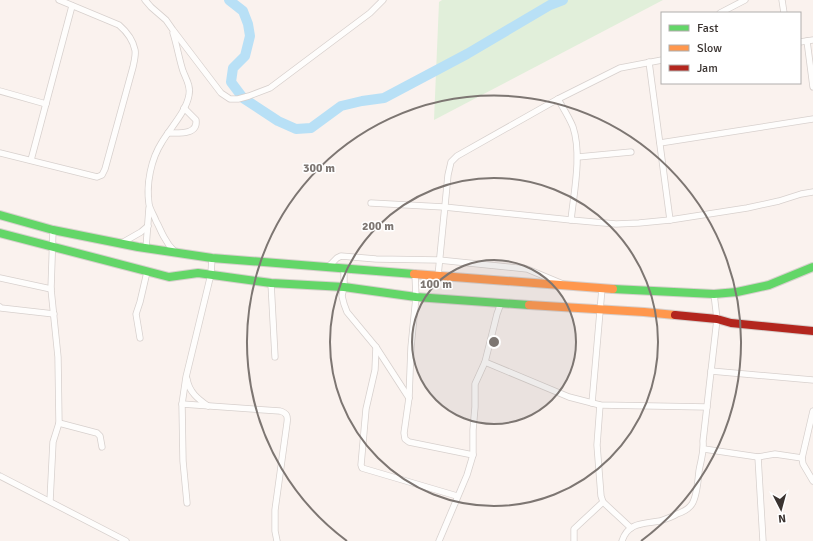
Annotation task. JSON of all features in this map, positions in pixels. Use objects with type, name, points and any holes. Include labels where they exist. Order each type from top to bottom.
[{"type":"street","points":[[0,153],[88,175],[102,175],[105,169],[134,67],[135,51],[132,40],[125,30],[118,25],[59,0]]},
{"type":"street","points":[[145,0],[151,8],[166,20],[221,93],[230,99],[238,99],[249,96],[270,88],[370,12],[383,0]]},
{"type":"street","points":[[722,12],[745,0]]},
{"type":"street","points":[[782,0],[784,12]]},
{"type":"street","points":[[31,160],[72,6]]},
{"type":"street","points":[[146,248],[151,167],[162,142],[184,108],[190,92],[183,72],[173,30]]},
{"type":"street","points":[[810,41],[813,87]]},
{"type":"street","points":[[438,276],[449,168],[451,162],[456,156],[558,99],[620,68],[661,60]]},
{"type":"street","points":[[649,62],[670,220]]},
{"type":"street","points":[[0,91],[46,104]]},
{"type":"street","points":[[558,99],[573,127],[578,156],[571,220]]},
{"type":"street","points":[[168,133],[188,132],[193,130],[197,125],[196,120],[184,108]]},
{"type":"street","points":[[660,143],[813,120]]},
{"type":"street","points":[[578,156],[631,152]]},
{"type":"street","points":[[371,203],[444,207],[616,224],[670,220],[747,208],[813,192]]},
{"type":"street","points":[[149,204],[164,238],[175,252]]},
{"type":"street","points":[[1,217],[52,230],[120,244],[212,258],[602,288],[714,294],[737,292],[769,285],[813,266]]},
{"type":"street","points":[[120,244],[141,232],[148,226]]},
{"type":"street","points":[[50,501],[53,442],[59,423],[58,357],[51,288],[52,230]]},
{"type":"street","points":[[0,233],[169,277],[191,273],[211,274],[271,283],[344,287],[416,297],[644,312],[813,331]]},
{"type":"street","points":[[328,267],[341,256],[376,259],[439,260],[527,269],[567,285]]},
{"type":"street","points":[[187,503],[183,461],[182,404],[186,377],[211,274],[212,258]]},
{"type":"street","points":[[344,268],[344,287],[342,296],[347,312],[376,347],[408,398]]},
{"type":"street","points":[[140,338],[136,314],[147,272]]},
{"type":"street","points":[[415,274],[416,297],[404,433],[405,439],[409,442],[473,455]]},
{"type":"street","points":[[0,278],[51,288]]},
{"type":"street","points":[[271,283],[275,357]]},
{"type":"street","points":[[592,403],[602,288]]},
{"type":"street","points":[[622,541],[624,534],[631,528],[640,524],[672,517],[686,511],[695,499],[704,449],[703,441],[717,319],[714,294]]},
{"type":"street","points":[[439,541],[467,475],[473,455],[475,384],[485,362],[501,302]]},
{"type":"street","points":[[0,307],[54,314]]},
{"type":"street","points":[[376,347],[375,370],[366,409],[361,465],[362,468],[458,496]]},
{"type":"street","points":[[485,362],[569,397],[600,405],[707,407]]},
{"type":"street","points":[[711,371],[813,380]]},
{"type":"street","points":[[186,377],[188,385],[194,395],[210,406]]},
{"type":"street","points":[[182,404],[280,410],[285,412],[288,416],[275,510],[275,531],[277,541]]},
{"type":"street","points":[[600,405],[597,444],[601,496],[603,502],[631,528]]},
{"type":"street","points":[[813,411],[802,458],[803,464],[813,480]]},
{"type":"street","points":[[59,423],[97,434],[100,436],[102,447]]},
{"type":"street","points":[[704,449],[758,457],[775,454],[802,458]]},
{"type":"street","points":[[758,457],[763,541]]},
{"type":"street","points":[[0,476],[126,541]]},
{"type":"street","points":[[574,541],[574,530],[603,502]]},
{"type":"green space","points":[[442,0],[663,0],[434,120],[439,2]]},
{"type":"waterway","points":[[229,0],[243,11],[248,24],[250,36],[245,56],[233,68],[231,82],[243,98],[278,121],[296,129],[311,128],[341,106],[384,98],[467,54],[550,5],[563,0]]},
{"type":"traffic: fast","points":[[0,215],[53,230],[138,247],[212,258],[414,274]]},
{"type":"traffic: fast","points":[[0,233],[169,277],[198,273],[271,283],[344,287],[416,297],[529,305]]},
{"type":"traffic: fast","points":[[613,289],[714,294],[737,292],[769,285],[813,267]]},
{"type":"traffic: slow","points":[[414,274],[613,289]]},
{"type":"traffic: slow","points":[[529,305],[675,315]]},
{"type":"traffic: jam","points":[[675,315],[717,319],[731,323],[813,331]]}]
